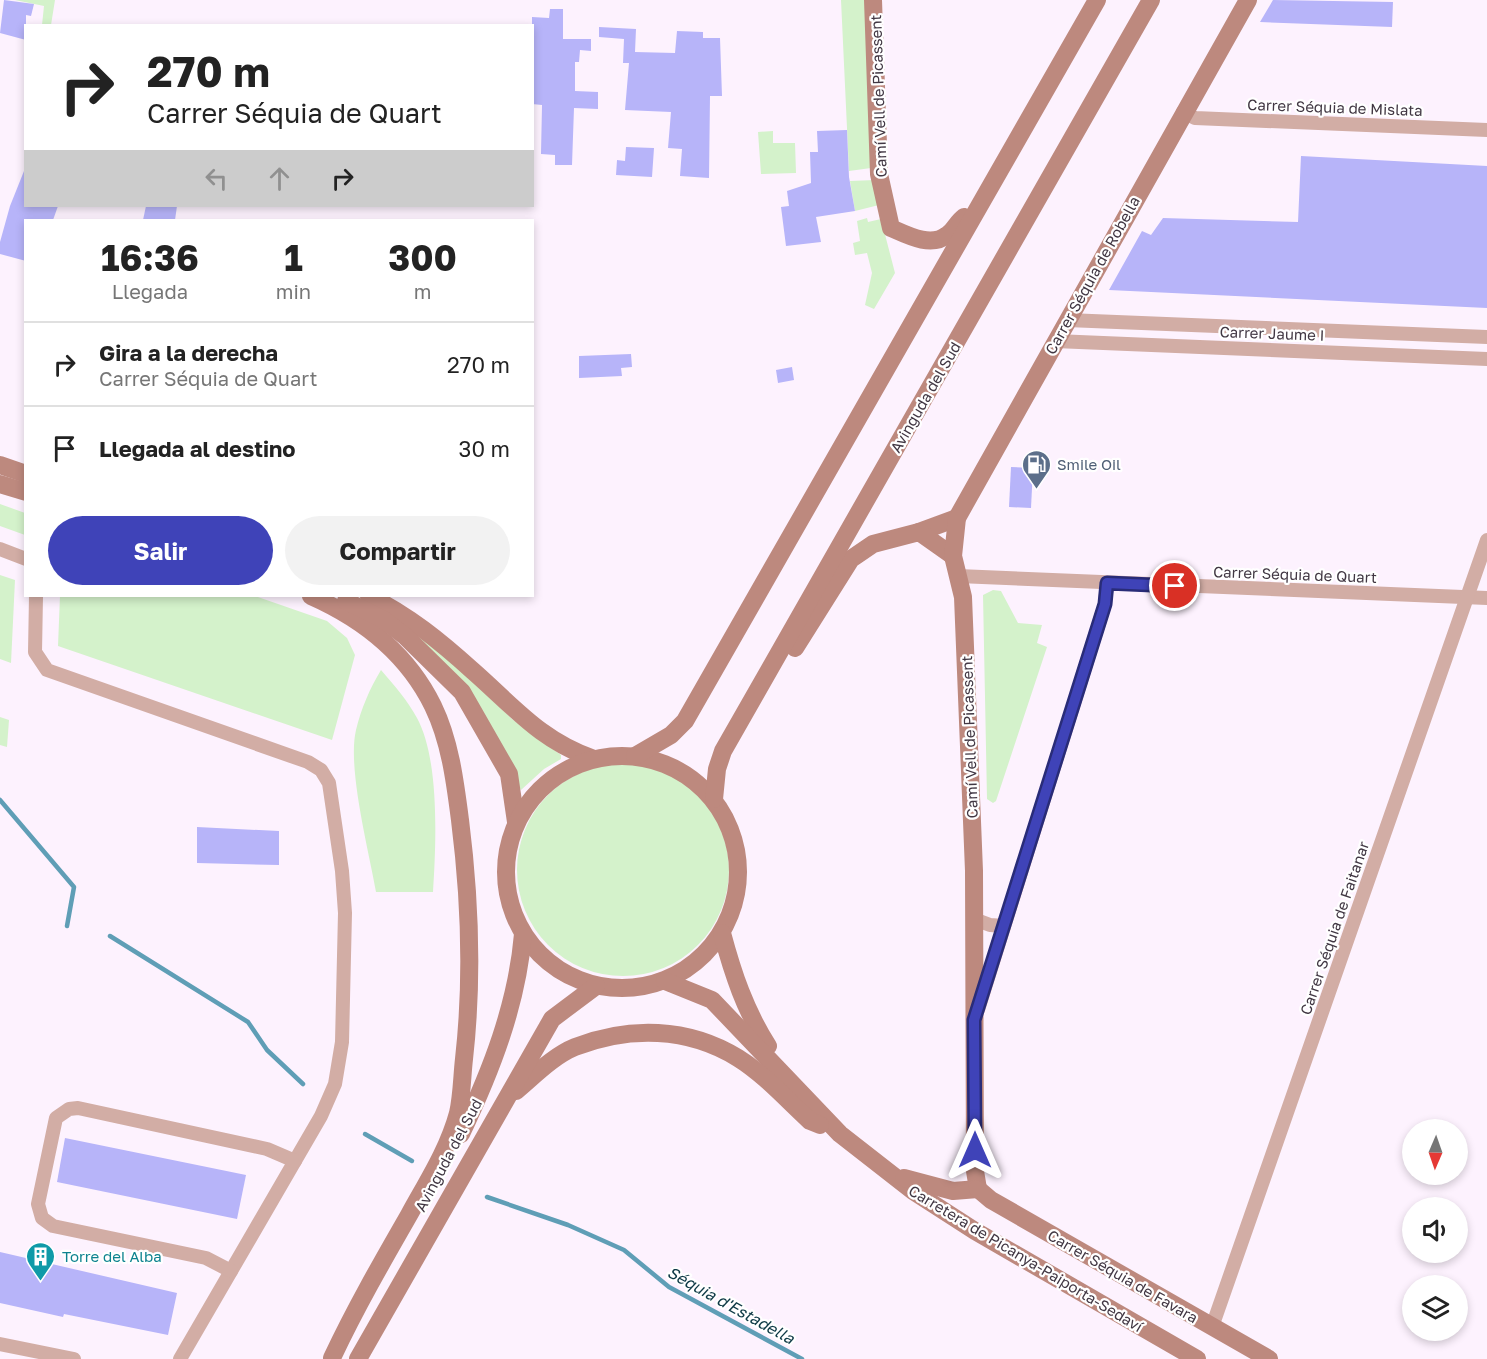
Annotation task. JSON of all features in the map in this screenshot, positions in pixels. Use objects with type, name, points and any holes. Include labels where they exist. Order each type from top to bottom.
[{"type":"main road","name":"Camí Vell de Picassent","points":[[873,0],[879,174],[891,228],[927,241],[941,240],[950,234],[957,222],[981,202]]},
{"type":"main road","points":[[635,756],[671,735],[684,720],[1097,0]]},
{"type":"main road","name":"Avinguda del Sud","points":[[714,799],[717,769],[723,751],[1151,0]]},
{"type":"main road","name":"Carrer Séquia de Robella","points":[[953,556],[957,518],[1183,112],[1248,0]]},
{"type":"main road","points":[[0,465],[24,473]]},
{"type":"main road","points":[[0,484],[24,491]]},
{"type":"main road","points":[[751,703],[783,666],[851,560],[873,544],[919,532],[957,518]]},
{"type":"main road","points":[[919,532],[953,556]]},
{"type":"main road","name":"Camí Vell de Picassent","points":[[953,556],[963,597],[974,919],[975,1171],[978,1189]]},
{"type":"main road","points":[[313,597],[347,611],[372,630],[395,652],[416,678],[433,706],[446,741],[454,778],[466,872],[470,991],[458,1112],[444,1152],[353,1314],[332,1359]]},
{"type":"main road","points":[[336,597],[361,607],[406,637],[462,692],[509,774],[516,822]]},
{"type":"main road","points":[[371,597],[433,635],[534,729],[569,751],[594,759]]},
{"type":"main road","points":[[635,756],[665,763],[692,778],[714,799],[732,830],[739,864],[736,900],[722,933],[698,962],[665,981],[631,988],[596,986],[567,975],[542,957],[523,934],[508,898],[506,860],[516,822],[534,796],[558,775],[594,759],[635,756]]},
{"type":"main road","name":"Carretera de Picanya-Paiporta-Sedaví","points":[[722,933],[735,982],[752,1022],[784,1074]]},
{"type":"main road","name":"Avinguda del Sud","points":[[332,1359],[450,1157],[490,1073],[520,971],[523,934]]},
{"type":"main road","name":"Carretera de Picanya-Paiporta-Sedaví","points":[[665,981],[712,1000],[840,1134],[885,1171],[975,1231],[1197,1359]]},
{"type":"main road","name":"Avinguda del Sud","points":[[358,1359],[552,1019],[596,986]]},
{"type":"main road","points":[[504,1102],[540,1070],[574,1048],[634,1032],[690,1036],[737,1058],[810,1121],[840,1134]]},
{"type":"main road","points":[[885,1171],[953,1191],[978,1189]]},
{"type":"main road","name":"Carrer Séquia de Favara","points":[[978,1189],[991,1200],[1269,1359]]},
{"type":"street","name":"Carrer Séquia de Mislata","points":[[1183,112],[1195,118],[1487,130]]},
{"type":"street","name":"Carrer Jaume I","points":[[1067,320],[1487,337]]},
{"type":"street","name":"Carrer Jaume I","points":[[1055,340],[1487,359]]},
{"type":"street","name":"Carrer Séquia de Faitanar","points":[[1212,1327],[1487,540]]},
{"type":"street","points":[[0,549],[24,559]]},
{"type":"street","name":"Carrer Séquia de Quart","points":[[958,576],[1487,598]]},
{"type":"street","name":"Camí Vell de Picassent","points":[[974,1020],[1105,604],[1107,583]]},
{"type":"street","points":[[36,597],[35,652],[47,670],[308,762],[326,776],[336,826],[345,913],[342,1042],[339,1068],[330,1099],[180,1359]]},
{"type":"street","points":[[974,919],[990,925],[1005,926]]},
{"type":"street","points":[[231,1271],[206,1258],[53,1226],[42,1218],[38,1204],[56,1118],[69,1109],[78,1108],[267,1149],[295,1161]]},
{"type":"street","points":[[0,1344],[74,1359]]},
{"type":"green space","points":[[15,0],[55,0],[51,24],[42,24],[44,6]]},
{"type":"green space","points":[[841,0],[867,0],[869,42],[871,168],[849,171]]},
{"type":"green space","points":[[773,131],[773,143],[795,143],[796,173],[761,174],[758,132]]},
{"type":"green space","points":[[875,180],[879,205],[855,211],[850,181]]},
{"type":"green space","points":[[867,218],[868,222],[881,219],[895,273],[874,309],[865,305],[872,273],[867,253],[855,255],[853,243],[860,241],[857,221]]},
{"type":"green space","points":[[0,504],[24,513],[24,535],[0,526]]},
{"type":"green space","points":[[0,575],[15,580],[11,663],[0,659]]},
{"type":"green space","points":[[993,590],[1001,591],[1018,623],[1042,625],[1037,643],[1047,647],[996,801],[993,803],[987,799],[983,595]]},
{"type":"green space","points":[[60,597],[258,597],[327,621],[347,638],[355,655],[332,740],[58,646]]},
{"type":"green space","points":[[410,630],[445,656],[512,719],[561,755],[561,759],[544,769],[521,790],[459,677]]},
{"type":"green space","points":[[381,670],[417,718],[430,756],[435,803],[433,892],[376,892],[357,787],[354,746],[363,707]]},
{"type":"green space","points":[[0,717],[9,720],[7,747],[0,745]]},
{"type":"green space","points":[[623,764],[644,766],[663,772],[682,782],[698,795],[711,811],[721,830],[727,849],[729,870],[727,891],[721,910],[711,929],[698,945],[682,958],[663,968],[644,974],[623,976],[602,974],[583,968],[564,958],[548,945],[535,929],[525,910],[519,891],[517,870],[519,849],[525,830],[535,811],[548,795],[564,782],[583,772],[602,766]]},
{"type":"building","points":[[4,0],[34,4],[31,16],[26,15],[24,39],[0,33]]},
{"type":"building","points":[[1273,0],[1393,2],[1392,27],[1260,22]]},
{"type":"building","points":[[550,9],[563,9],[563,39],[591,39],[591,51],[580,50],[579,62],[575,62],[575,91],[598,92],[598,109],[574,108],[572,165],[555,165],[555,155],[541,154],[542,105],[534,104],[534,24],[532,24],[532,17],[549,18]]},
{"type":"building","points":[[599,27],[636,29],[635,52],[675,53],[677,31],[703,32],[703,38],[720,38],[722,96],[710,96],[709,178],[680,176],[682,149],[668,148],[671,112],[625,110],[629,63],[623,63],[624,39],[599,37]]},
{"type":"building","points":[[847,130],[849,177],[855,211],[816,217],[821,242],[786,246],[781,207],[789,206],[787,191],[811,183],[810,152],[818,152],[817,131]]},
{"type":"building","points":[[626,147],[654,148],[652,177],[616,175],[617,160],[625,161]]},
{"type":"building","points":[[1301,156],[1487,166],[1487,308],[1109,290],[1142,231],[1151,235],[1163,218],[1298,222]]},
{"type":"building","points":[[24,171],[24,207],[58,207],[53,219],[24,219],[24,260],[0,254],[0,242],[10,206]]},
{"type":"building","points":[[146,207],[177,207],[175,219],[143,219]]},
{"type":"building","points":[[631,354],[632,367],[621,368],[622,376],[579,378],[579,356]]},
{"type":"building","points":[[792,367],[794,380],[778,383],[776,370]]},
{"type":"building","points":[[1011,467],[1033,468],[1031,508],[1009,507]]},
{"type":"building","points":[[197,827],[279,831],[279,865],[197,863]]},
{"type":"building","points":[[65,1138],[246,1175],[237,1219],[57,1182]]},
{"type":"building","points":[[0,1252],[177,1293],[168,1335],[64,1314],[63,1317],[0,1303]]},
{"type":"waterway","points":[[0,800],[74,887],[67,926]]},
{"type":"waterway","points":[[110,936],[248,1022],[267,1050],[303,1084]]},
{"type":"waterway","points":[[365,1134],[412,1161]]},
{"type":"waterway","name":"Séquia d'Estadella","points":[[487,1197],[568,1225],[624,1250],[669,1287],[802,1359]]},
{"type":"place","name":"Smile Oil","points":[[1036,490]]},
{"type":"place","name":"Torre del Alba","points":[[41,1282]]},
{"type":"route","points":[[975,1150],[974,1020],[1105,604],[1107,583],[1175,586]]}]
